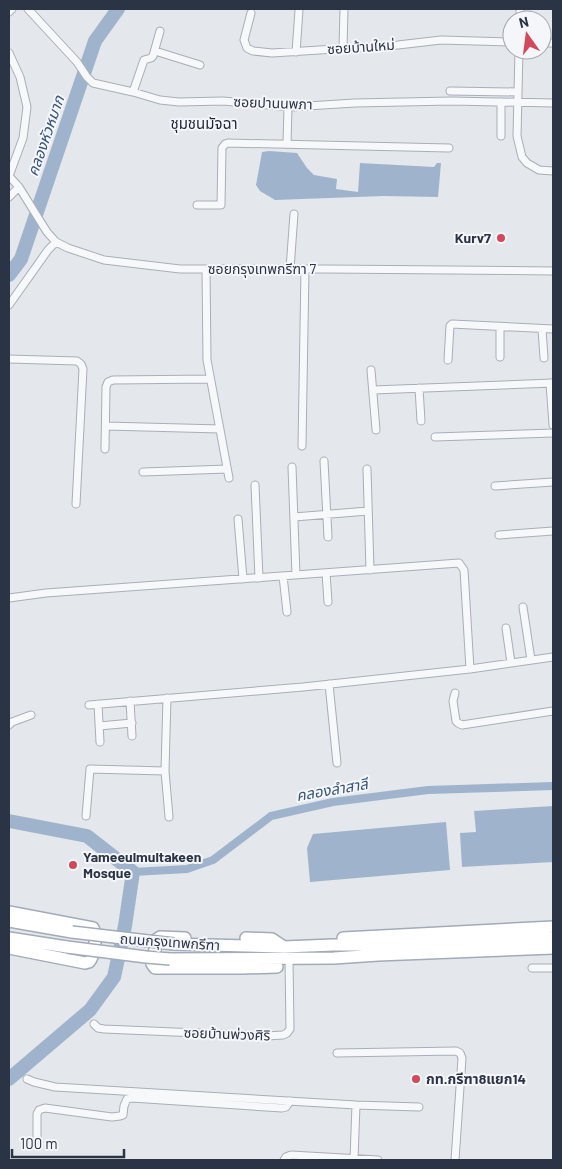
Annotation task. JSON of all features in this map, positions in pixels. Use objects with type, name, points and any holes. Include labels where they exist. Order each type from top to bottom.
[{"type":"main road","points":[[9,912],[93,928],[95,933],[92,958],[89,962],[85,963],[9,948]]},
{"type":"main road","name":"ถนนกรุงเทพกรีฑา","points":[[9,921],[72,932],[174,944],[284,947],[553,938]]},
{"type":"main road","name":"ถนนกรุงเทพกรีฑา","points":[[333,945],[343,938],[553,927]]},
{"type":"main road","points":[[284,947],[272,939],[160,937],[156,942],[152,964],[155,968],[277,967],[288,960]]},
{"type":"main road","name":"ถนนกรุงเทพกรีฑา","points":[[9,938],[170,959],[288,960],[553,948]]},
{"type":"main road","name":"ถนนกรุงเทพกรีฑา","points":[[334,958],[346,964],[553,956]]},
{"type":"street","points":[[9,12],[12,9]]},
{"type":"street","name":"ซอยปานนพภา","points":[[28,9],[94,83],[160,100],[178,102],[223,101],[288,107],[431,102],[553,103]]},
{"type":"street","points":[[343,49],[344,9]]},
{"type":"street","points":[[296,52],[298,10]]},
{"type":"street","name":"ซอยบ้านใหม่","points":[[251,13],[244,40],[247,48],[253,51],[272,53],[296,52],[441,40],[502,42]]},
{"type":"street","points":[[133,92],[144,60],[153,56],[160,31]]},
{"type":"street","points":[[155,51],[200,65]]},
{"type":"street","points":[[9,53],[20,77],[27,107],[23,138],[9,176]]},
{"type":"street","points":[[519,60],[517,136],[522,157],[527,164],[539,170],[553,171]]},
{"type":"street","points":[[450,91],[518,92]]},
{"type":"street","points":[[501,102],[501,136]]},
{"type":"street","points":[[286,144],[288,107]]},
{"type":"street","points":[[197,205],[221,205],[222,148],[224,144],[228,143],[449,148]]},
{"type":"street","name":"ซอยกรุงเทพกรีฑา 7","points":[[9,176],[24,194],[47,232],[56,242],[104,260],[180,269],[553,271]]},
{"type":"street","points":[[9,197],[19,187]]},
{"type":"street","points":[[290,269],[294,214]]},
{"type":"street","points":[[9,305],[48,250],[56,242]]},
{"type":"street","points":[[206,269],[207,360],[229,478]]},
{"type":"street","points":[[302,446],[305,269]]},
{"type":"street","points":[[448,360],[450,326],[452,324],[553,329]]},
{"type":"street","points":[[500,327],[500,357]]},
{"type":"street","points":[[542,329],[544,358]]},
{"type":"street","points":[[9,359],[77,361],[81,364],[83,369],[76,504]]},
{"type":"street","points":[[372,370],[376,430]]},
{"type":"street","points":[[105,449],[106,387],[108,382],[113,380],[210,379]]},
{"type":"street","points":[[373,390],[552,383],[553,425]]},
{"type":"street","points":[[419,388],[421,421]]},
{"type":"street","points":[[106,426],[220,429]]},
{"type":"street","points":[[435,437],[553,433]]},
{"type":"street","points":[[324,461],[328,537]]},
{"type":"street","points":[[292,468],[296,575]]},
{"type":"street","points":[[367,469],[370,570]]},
{"type":"street","points":[[144,472],[227,470]]},
{"type":"street","points":[[495,486],[553,482]]},
{"type":"street","points":[[255,485],[259,578]]},
{"type":"street","points":[[294,517],[368,511]]},
{"type":"street","points":[[238,519],[243,579]]},
{"type":"street","points":[[499,535],[553,531]]},
{"type":"street","points":[[9,598],[46,593],[459,563],[464,570],[470,669]]},
{"type":"street","points":[[326,573],[328,602]]},
{"type":"street","points":[[283,576],[287,612]]},
{"type":"street","points":[[523,607],[530,660]]},
{"type":"street","points":[[506,628],[511,663]]},
{"type":"street","points":[[89,705],[329,684],[470,669],[553,657]]},
{"type":"street","points":[[329,684],[337,763]]},
{"type":"street","points":[[455,693],[453,701],[456,721],[462,725],[553,711]]},
{"type":"street","points":[[166,698],[165,771],[169,817]]},
{"type":"street","points":[[130,701],[132,736]]},
{"type":"street","points":[[98,704],[100,742]]},
{"type":"street","points":[[9,725],[31,715]]},
{"type":"street","points":[[99,726],[132,723]]},
{"type":"street","points":[[86,816],[90,769],[165,771]]},
{"type":"street","name":"ซอยบ้านพ่วงศิริ","points":[[94,1024],[98,1028],[104,1029],[267,1036],[283,1035],[290,1029],[288,960]]},
{"type":"street","points":[[532,968],[553,968]]},
{"type":"street","points":[[337,1053],[456,1050],[460,1053],[462,1058],[455,1160]]},
{"type":"street","points":[[27,1079],[55,1087],[419,1107]]},
{"type":"street","points":[[36,1139],[37,1114],[39,1110],[45,1108],[112,1117],[123,1114],[127,1099],[132,1098],[282,1108],[286,1107],[290,1101]]},
{"type":"street","points":[[354,1159],[356,1105]]},
{"type":"street","points":[[284,1160],[291,1155],[378,1160]]},
{"type":"water","points":[[262,152],[297,153],[314,175],[337,179],[336,189],[358,192],[360,163],[434,167],[437,163],[441,163],[438,197],[384,196],[275,200],[260,191],[256,185]]},
{"type":"water","points":[[553,806],[553,862],[462,867],[460,833],[476,832],[474,811]]},
{"type":"water","points":[[446,822],[450,870],[310,882],[307,848],[313,834]]},
{"type":"waterway","name":"คลองหัวหมาก","points":[[9,275],[21,259],[95,41],[118,9]]},
{"type":"waterway","name":"คลองลำสาลี","points":[[133,872],[187,869],[213,860],[271,816],[333,802],[428,790],[553,786]]},
{"type":"waterway","name":"คลองหัวหมาก","points":[[9,821],[87,836],[133,872],[125,926],[114,977],[90,1010],[9,1079]]},
{"type":"place","name":"Kurv7","points":[[501,238]]},
{"type":"place","name":"Yameeulmultakeen Mosque","points":[[73,865]]},
{"type":"place","name":"กท.กรีฑา8แยก14","points":[[416,1079]]},
{"type":"district","name":"ชุมชนมัจฉา","points":[[204,124]]}]
